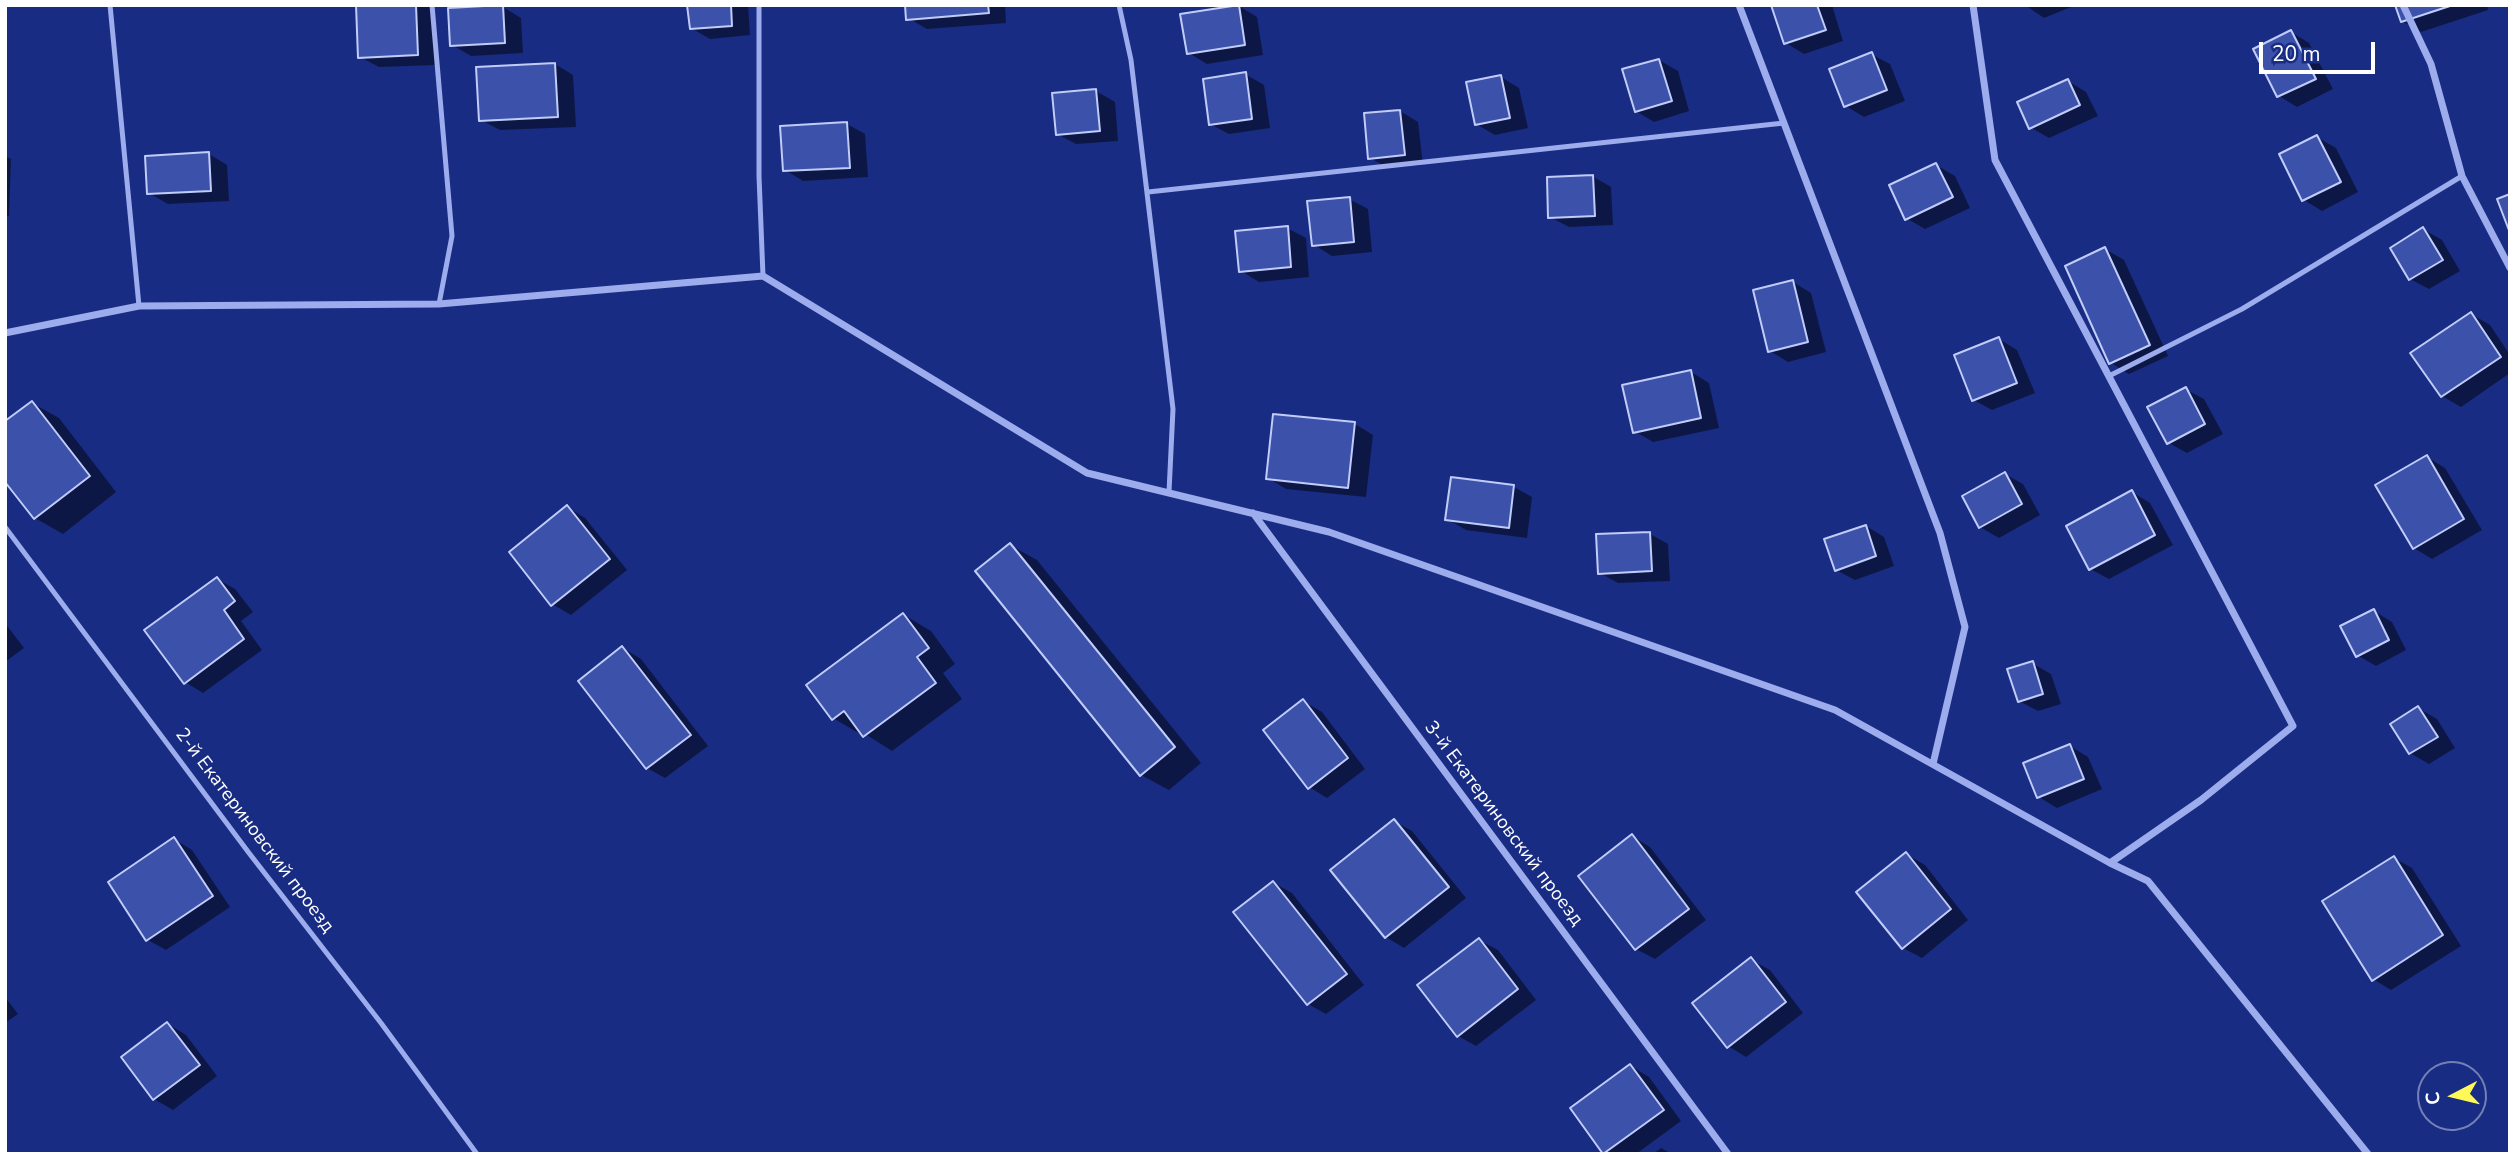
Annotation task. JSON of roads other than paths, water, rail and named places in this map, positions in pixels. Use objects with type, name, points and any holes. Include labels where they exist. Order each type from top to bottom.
[{"type":"street","points":[[1739,5],[1940,533],[1965,627],[1933,764]]},
{"type":"street","points":[[1973,5],[1995,160],[2293,726],[2201,800],[2110,863]]},
{"type":"street","points":[[2403,5],[2431,64],[2462,176],[2510,268]]},
{"type":"street","points":[[5,333],[139,306],[439,304],[763,276],[1087,473],[1329,531],[1835,710],[2110,863],[2148,881],[2368,1154]]},
{"type":"street","name":"3-й Екатериновский проезд","points":[[1253,512],[1728,1154]]},
{"type":"lane","points":[[110,5],[139,306]]},
{"type":"lane","points":[[432,5],[452,236],[439,304]]},
{"type":"lane","points":[[759,5],[759,176],[763,276]]},
{"type":"lane","points":[[1119,5],[1131,60],[1173,409],[1169,492]]},
{"type":"lane","points":[[1148,192],[1784,123]]},
{"type":"lane","points":[[2109,376],[2242,309],[2462,176]]},
{"type":"lane","name":"2-й Екатериновский проезд","points":[[5,527],[477,1154]]}]
